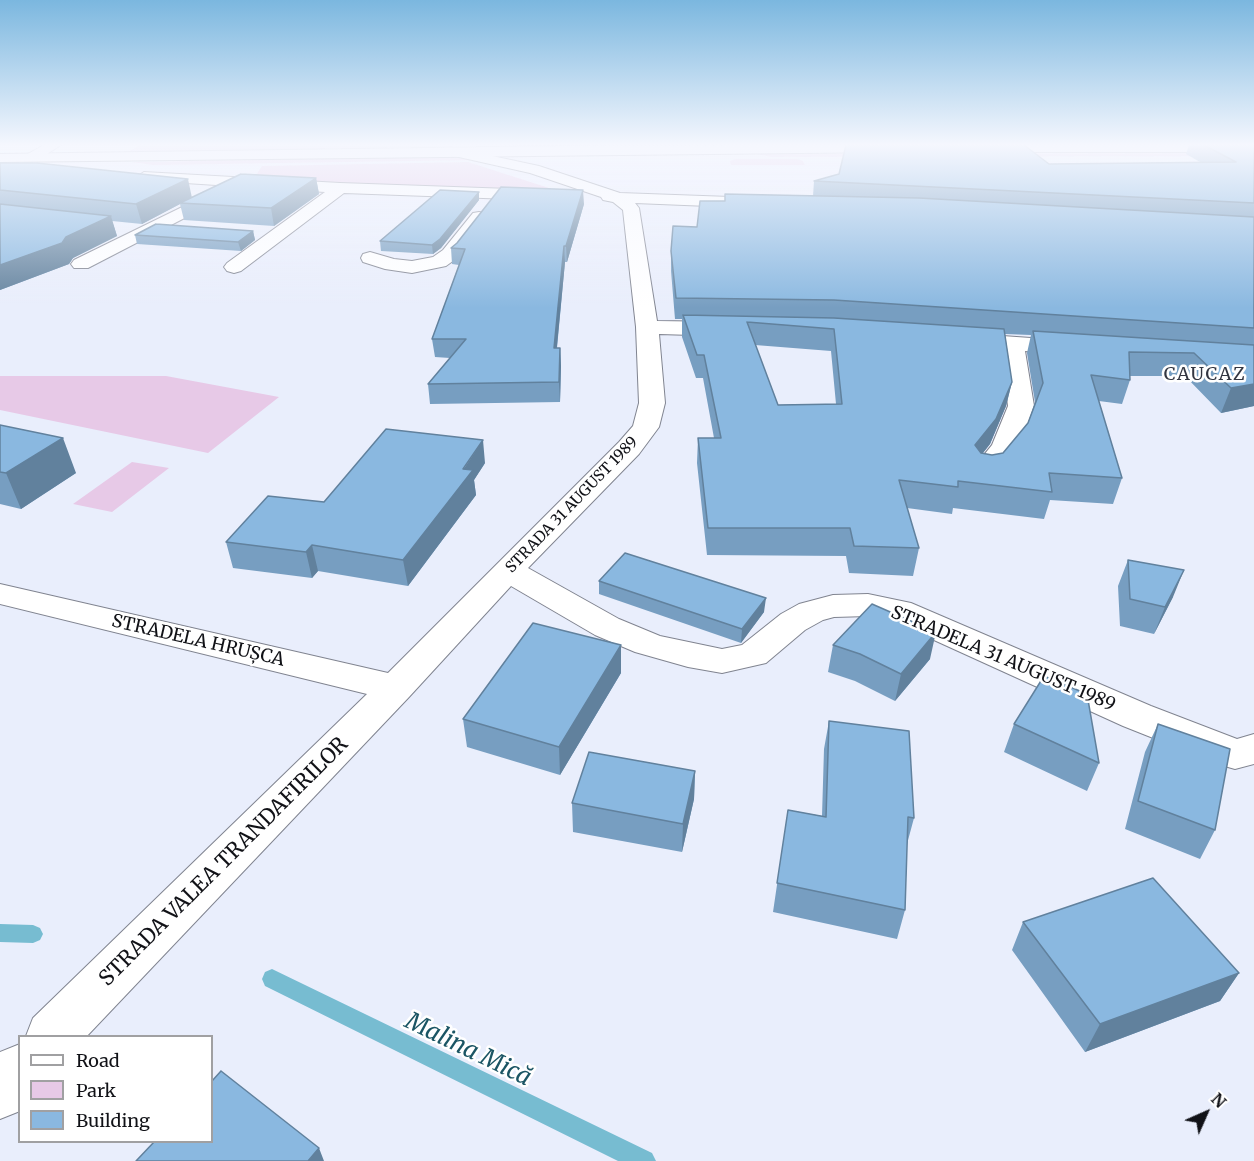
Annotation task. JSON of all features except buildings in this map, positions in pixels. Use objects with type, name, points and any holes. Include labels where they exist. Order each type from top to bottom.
[{"type":"main road","points":[[81,264],[209,199]]},
{"type":"main road","points":[[234,267],[325,199]]},
{"type":"main road","points":[[370,258],[392,265],[412,267],[439,262],[450,254],[492,199]]},
{"type":"main road","name":"STRADA 31 AUGUST 1989","points":[[396,688],[508,570],[630,448],[646,427],[652,403],[647,327],[633,214],[626,203],[620,199]]},
{"type":"main road","points":[[673,199],[772,203]]},
{"type":"main road","points":[[112,228],[189,228]]},
{"type":"main road","points":[[256,233],[279,234]]},
{"type":"main road","points":[[647,327],[749,329]]},
{"type":"main road","points":[[944,339],[1092,350]]},
{"type":"main road","points":[[985,471],[1005,447],[1021,406],[1012,344]]},
{"type":"main road","name":"STRADELA 31 AUGUST 1989","points":[[508,570],[607,627],[648,644],[722,661],[753,655],[793,622],[811,612],[833,606],[868,605],[899,611],[1137,716],[1235,754],[1254,749]]},
{"type":"main road","name":"STRADELA HRUȘCA","points":[[0,594],[396,688]]},
{"type":"main road","name":"STRADA VALEA TRANDAFIRILOR","points":[[53,1035],[396,688]]},
{"type":"main road","points":[[0,1091],[18,1073]]},
{"type":"green space","points":[[0,376],[166,376],[279,397],[208,453],[0,410]]},
{"type":"green space","points":[[132,462],[169,468],[112,512],[73,504]]},
{"type":"waterway","name":"Malina Mică","points":[[0,933],[33,934]]},
{"type":"waterway","name":"Malina Mică","points":[[272,979],[644,1161]]},
{"type":"district","name":"CAUCAZ","points":[[1205,375]]}]
